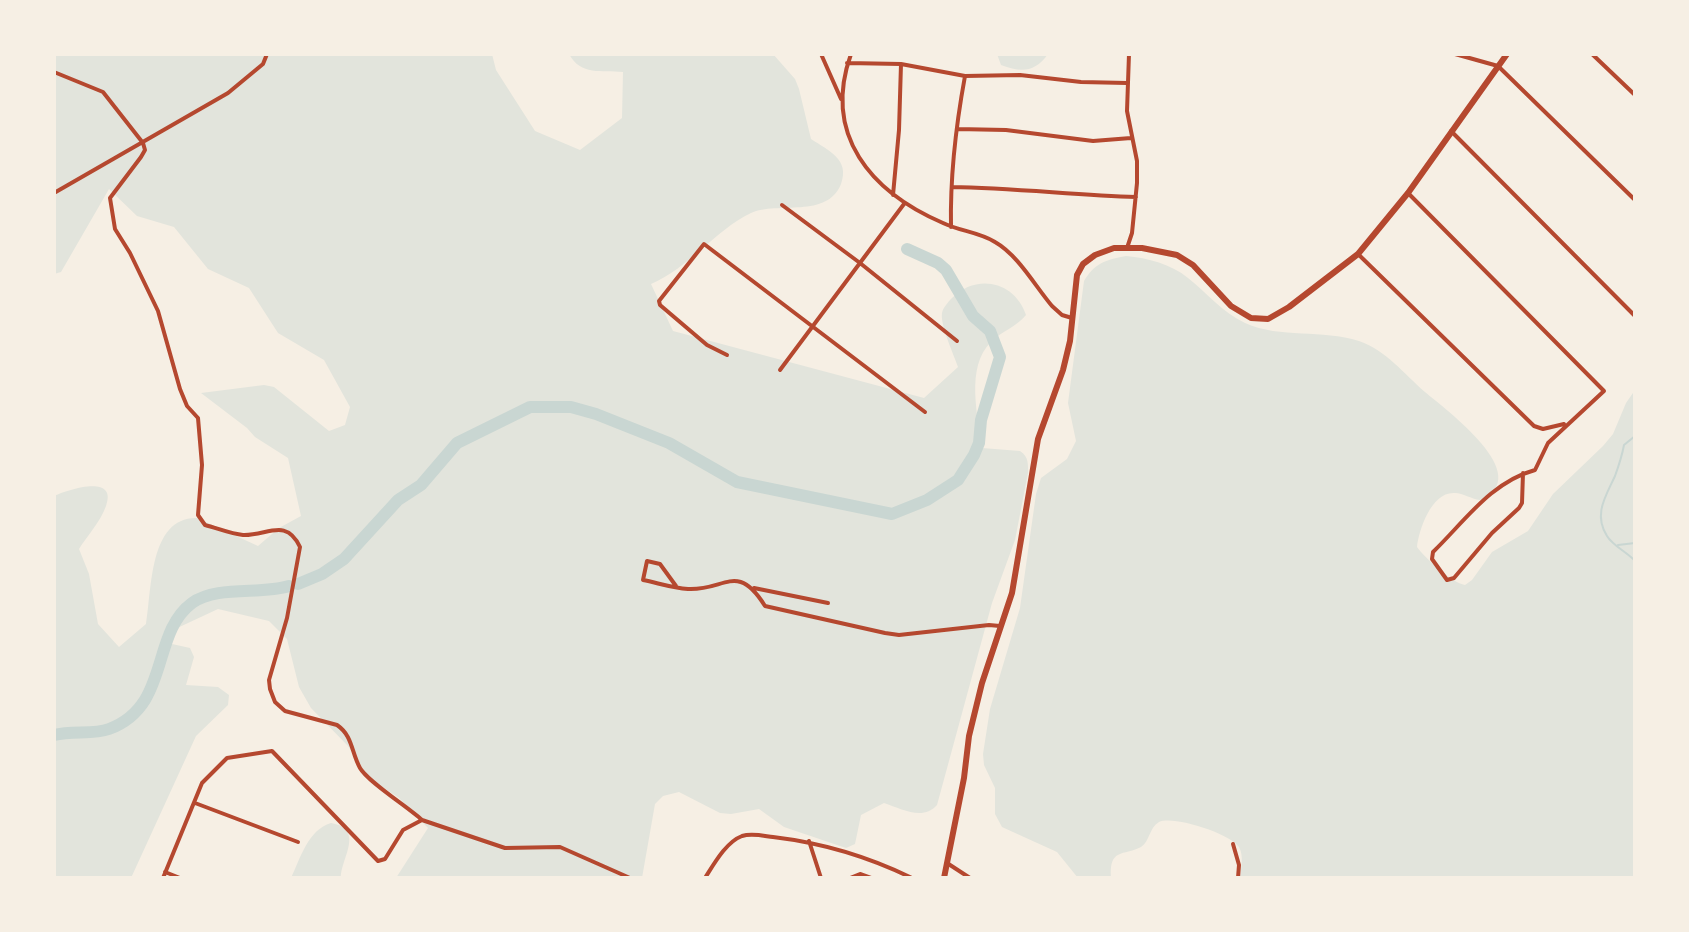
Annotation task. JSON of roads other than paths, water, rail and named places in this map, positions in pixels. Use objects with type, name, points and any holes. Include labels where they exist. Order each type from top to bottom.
[{"type":"main road","points":[[944,878],[969,736],[982,683],[1012,593],[1023,543],[1038,439],[1063,370],[1073,319],[1077,275],[1083,264],[1095,255],[1114,248],[1142,248],[1177,255],[1193,265],[1231,306],[1251,318],[1268,319],[1289,307],[1358,254],[1408,193],[1507,54]]},
{"type":"street","points":[[54,193],[228,93],[263,64],[267,54]]},
{"type":"street","points":[[821,54],[842,101],[850,143],[866,170],[904,204],[951,227],[997,243],[1052,306],[1073,319]]},
{"type":"street","points":[[842,101],[851,54]]},
{"type":"street","points":[[1127,248],[1132,233],[1137,161],[1127,111],[1129,54]]},
{"type":"street","points":[[1455,54],[1498,66],[1635,200]]},
{"type":"street","points":[[1592,54],[1635,95]]},
{"type":"street","points":[[847,63],[901,64],[965,76],[1020,75],[1081,82],[1127,83]]},
{"type":"street","points":[[893,195],[901,64]]},
{"type":"street","points":[[54,72],[103,92],[143,143],[145,150],[141,157],[110,198],[115,229],[158,311],[180,389],[187,406],[198,418],[202,465],[198,515],[201,521],[205,525],[245,535],[271,529],[288,531],[300,547],[269,680],[275,702],[285,711],[337,725],[344,730],[364,774],[422,820],[505,848],[560,847],[630,878]]},
{"type":"street","points":[[951,227],[957,129],[965,76]]},
{"type":"street","points":[[957,129],[1006,130],[1093,141],[1131,138]]},
{"type":"street","points":[[1451,131],[1635,316]]},
{"type":"street","points":[[952,187],[1136,197]]},
{"type":"street","points":[[1408,193],[1604,391],[1548,443],[1539,466],[1523,473],[1488,494],[1433,552],[1432,559],[1447,580],[1454,578],[1492,533],[1519,508],[1522,503],[1523,473]]},
{"type":"street","points":[[780,370],[904,204]]},
{"type":"street","points":[[782,205],[957,341]]},
{"type":"street","points":[[727,355],[707,345],[662,309],[659,301],[704,244],[925,412]]},
{"type":"street","points":[[1358,254],[1534,426],[1543,429],[1568,422]]},
{"type":"street","points":[[676,586],[660,564],[647,561],[643,580],[690,589],[731,580],[754,588],[828,603]]},
{"type":"street","points":[[754,588],[765,606],[899,635],[1002,626]]},
{"type":"street","points":[[180,878],[164,875],[202,783],[227,758],[272,751],[378,861],[385,859],[403,830],[422,820]]},
{"type":"street","points":[[194,803],[298,842]]},
{"type":"street","points":[[705,878],[722,853],[737,838],[745,835],[809,841],[846,850],[912,878]]},
{"type":"street","points":[[809,841],[821,878]]},
{"type":"street","points":[[1233,844],[1239,865],[1238,878]]},
{"type":"street","points":[[947,863],[970,878]]},
{"type":"street","points":[[850,878],[860,874],[871,878]]},
{"type":"waterway","points":[[298,584],[322,574],[344,559],[398,500],[421,485],[457,443],[530,407],[571,407],[596,414],[669,443],[737,482],[892,514],[927,500],[958,480],[974,455],[1000,357],[990,331],[973,316],[946,270],[907,249]]},
{"type":"waterway","points":[[1635,436],[1624,445],[1601,513],[1607,536],[1635,561]]},
{"type":"waterway","points":[[1618,545],[1635,543]]},
{"type":"waterway","points":[[54,735],[103,731],[129,718],[142,704],[151,687],[179,616],[192,603],[214,594],[289,586]]}]
